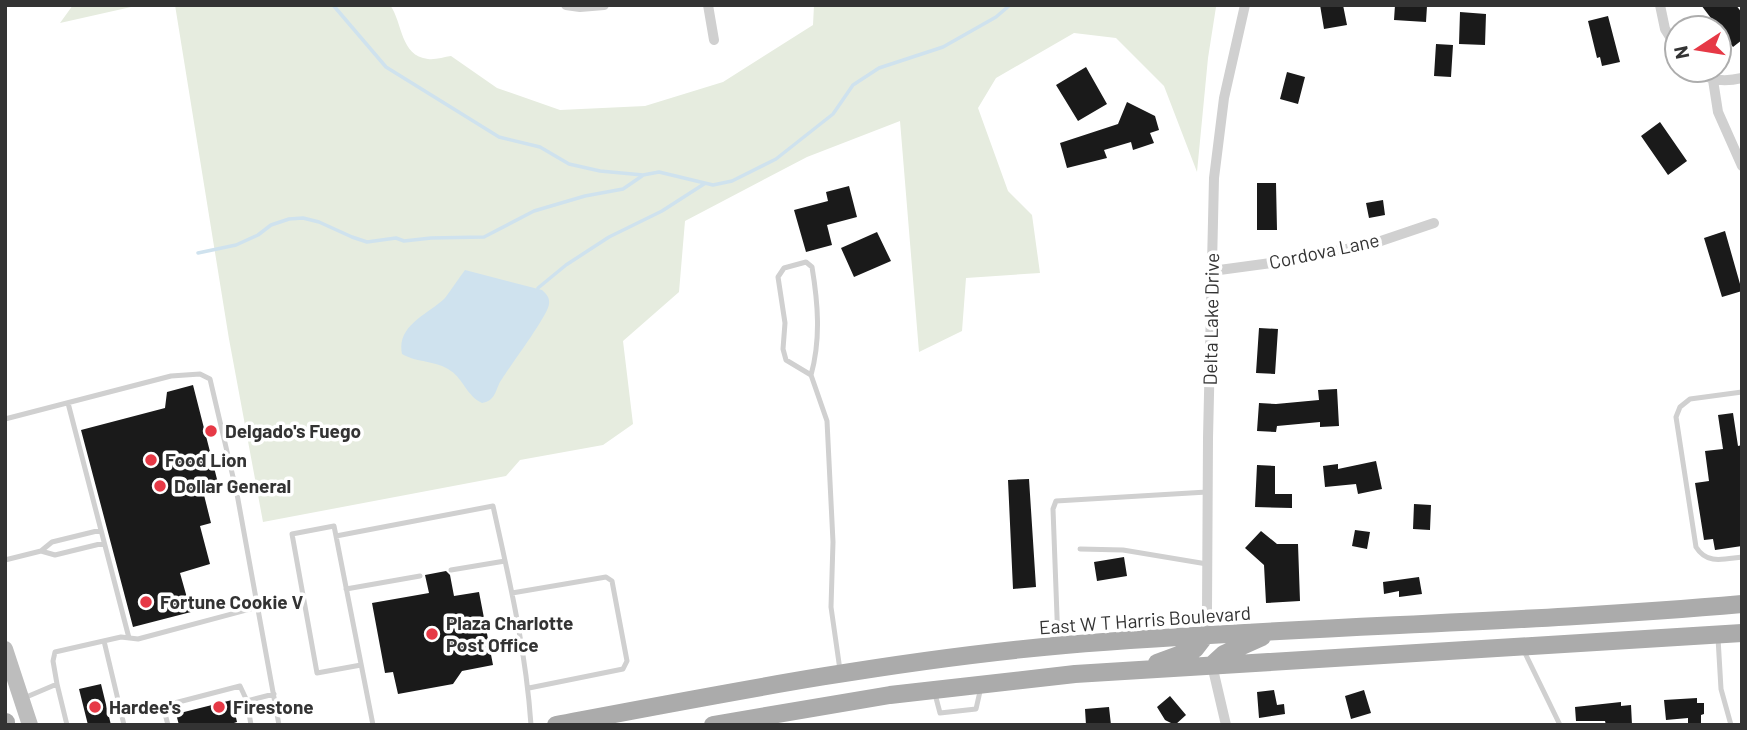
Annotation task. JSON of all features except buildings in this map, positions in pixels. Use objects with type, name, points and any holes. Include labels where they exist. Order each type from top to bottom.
[{"type":"main road","name":"East W T Harris Boulevard","points":[[556,725],[841,673],[1059,646],[1742,604]]},
{"type":"main road","points":[[1212,665],[1224,654],[1275,632]]},
{"type":"main road","points":[[713,725],[853,701],[982,684],[1212,665],[1742,633]]},
{"type":"main road","points":[[1130,671],[1195,649],[1205,636]]},
{"type":"street","points":[[566,5],[604,5]]},
{"type":"street","points":[[708,5],[714,40]]},
{"type":"street","name":"Delta Lake Drive","points":[[1205,636],[1217,142],[1245,5]]},
{"type":"street","points":[[1714,84],[1718,112],[1742,166]]},
{"type":"street","name":"Cordova Lane","points":[[1212,271],[1286,261],[1360,246],[1434,223]]},
{"type":"street","points":[[5,649],[30,725]]},
{"type":"street","points":[[1212,665],[1226,725]]},
{"type":"lane","points":[[811,375],[786,360],[783,349],[785,323],[778,277],[784,268],[806,262],[812,267],[817,298],[818,349],[811,375],[827,421],[833,542],[831,607],[841,673]]},
{"type":"lane","points":[[5,419],[187,373],[200,374],[210,379],[237,494],[279,725]]},
{"type":"lane","points":[[1742,392],[1690,399],[1680,407],[1676,417],[1696,547],[1700,554],[1714,560],[1742,557]]},
{"type":"lane","points":[[68,403],[129,638]]},
{"type":"lane","points":[[1059,646],[1054,503],[1064,499],[1207,492]]},
{"type":"lane","points":[[336,536],[493,506],[512,593],[528,688],[531,725]]},
{"type":"lane","points":[[361,665],[317,673],[292,534],[334,526],[373,725]]},
{"type":"lane","points":[[5,560],[41,551],[52,542],[101,530]]},
{"type":"lane","points":[[41,551],[55,555],[104,543]]},
{"type":"lane","points":[[1080,549],[1123,550],[1207,564]]},
{"type":"lane","points":[[452,570],[505,561]]},
{"type":"lane","points":[[346,589],[420,576]]},
{"type":"lane","points":[[512,593],[606,577],[612,581],[627,661],[623,669],[528,688]]},
{"type":"lane","points":[[67,725],[53,661],[55,652],[121,637],[138,639],[258,607]]},
{"type":"lane","points":[[1718,635],[1721,689],[1731,725]]},
{"type":"lane","points":[[104,641],[124,725]]},
{"type":"lane","points":[[1523,648],[1560,725]]},
{"type":"lane","points":[[22,699],[57,684]]},
{"type":"lane","points":[[168,725],[163,706],[240,686],[247,701],[251,725]]},
{"type":"lane","points":[[247,701],[274,694]]},
{"type":"shaded area","points":[[73,5],[140,5],[60,23]]},
{"type":"shaded area","points":[[175,5],[390,5],[403,38],[412,52],[419,57],[431,59],[451,56],[497,88],[560,110],[645,106],[723,82],[813,25],[814,5],[1216,7],[1208,58],[1197,172],[1164,86],[1116,38],[1074,33],[996,78],[978,108],[1008,191],[1032,215],[1040,273],[966,278],[962,331],[919,352],[900,121],[807,157],[685,221],[679,292],[623,341],[633,424],[603,445],[520,460],[506,476],[263,522],[229,339]]},
{"type":"water","points":[[465,270],[542,290],[549,299],[542,319],[499,384],[494,396],[482,403],[451,371],[402,354],[401,344],[409,328],[445,298]]},
{"type":"waterway","points":[[333,5],[386,67],[499,137],[540,147],[569,164],[600,171],[643,175],[659,172],[713,185],[732,181],[776,159],[833,114],[853,85],[879,68],[943,47],[996,17],[1010,5]]},
{"type":"waterway","points":[[198,253],[236,245],[258,235],[271,225],[303,218],[367,242],[396,238],[404,241],[484,237],[534,211],[585,196],[623,189],[642,176]]},
{"type":"waterway","points":[[538,288],[566,265],[609,237],[662,211],[704,184]]},
{"type":"place","name":"Delgado's Fuego","points":[[211,431]]},
{"type":"place","name":"Food Lion","points":[[151,460]]},
{"type":"place","name":"Dollar General","points":[[160,486]]},
{"type":"place","name":"Fortune Cookie V","points":[[146,602]]},
{"type":"place","name":"Plaza Charlotte Post Office","points":[[432,634]]},
{"type":"place","name":"Hardee's","points":[[95,707]]},
{"type":"place","name":"Firestone","points":[[219,707]]}]
